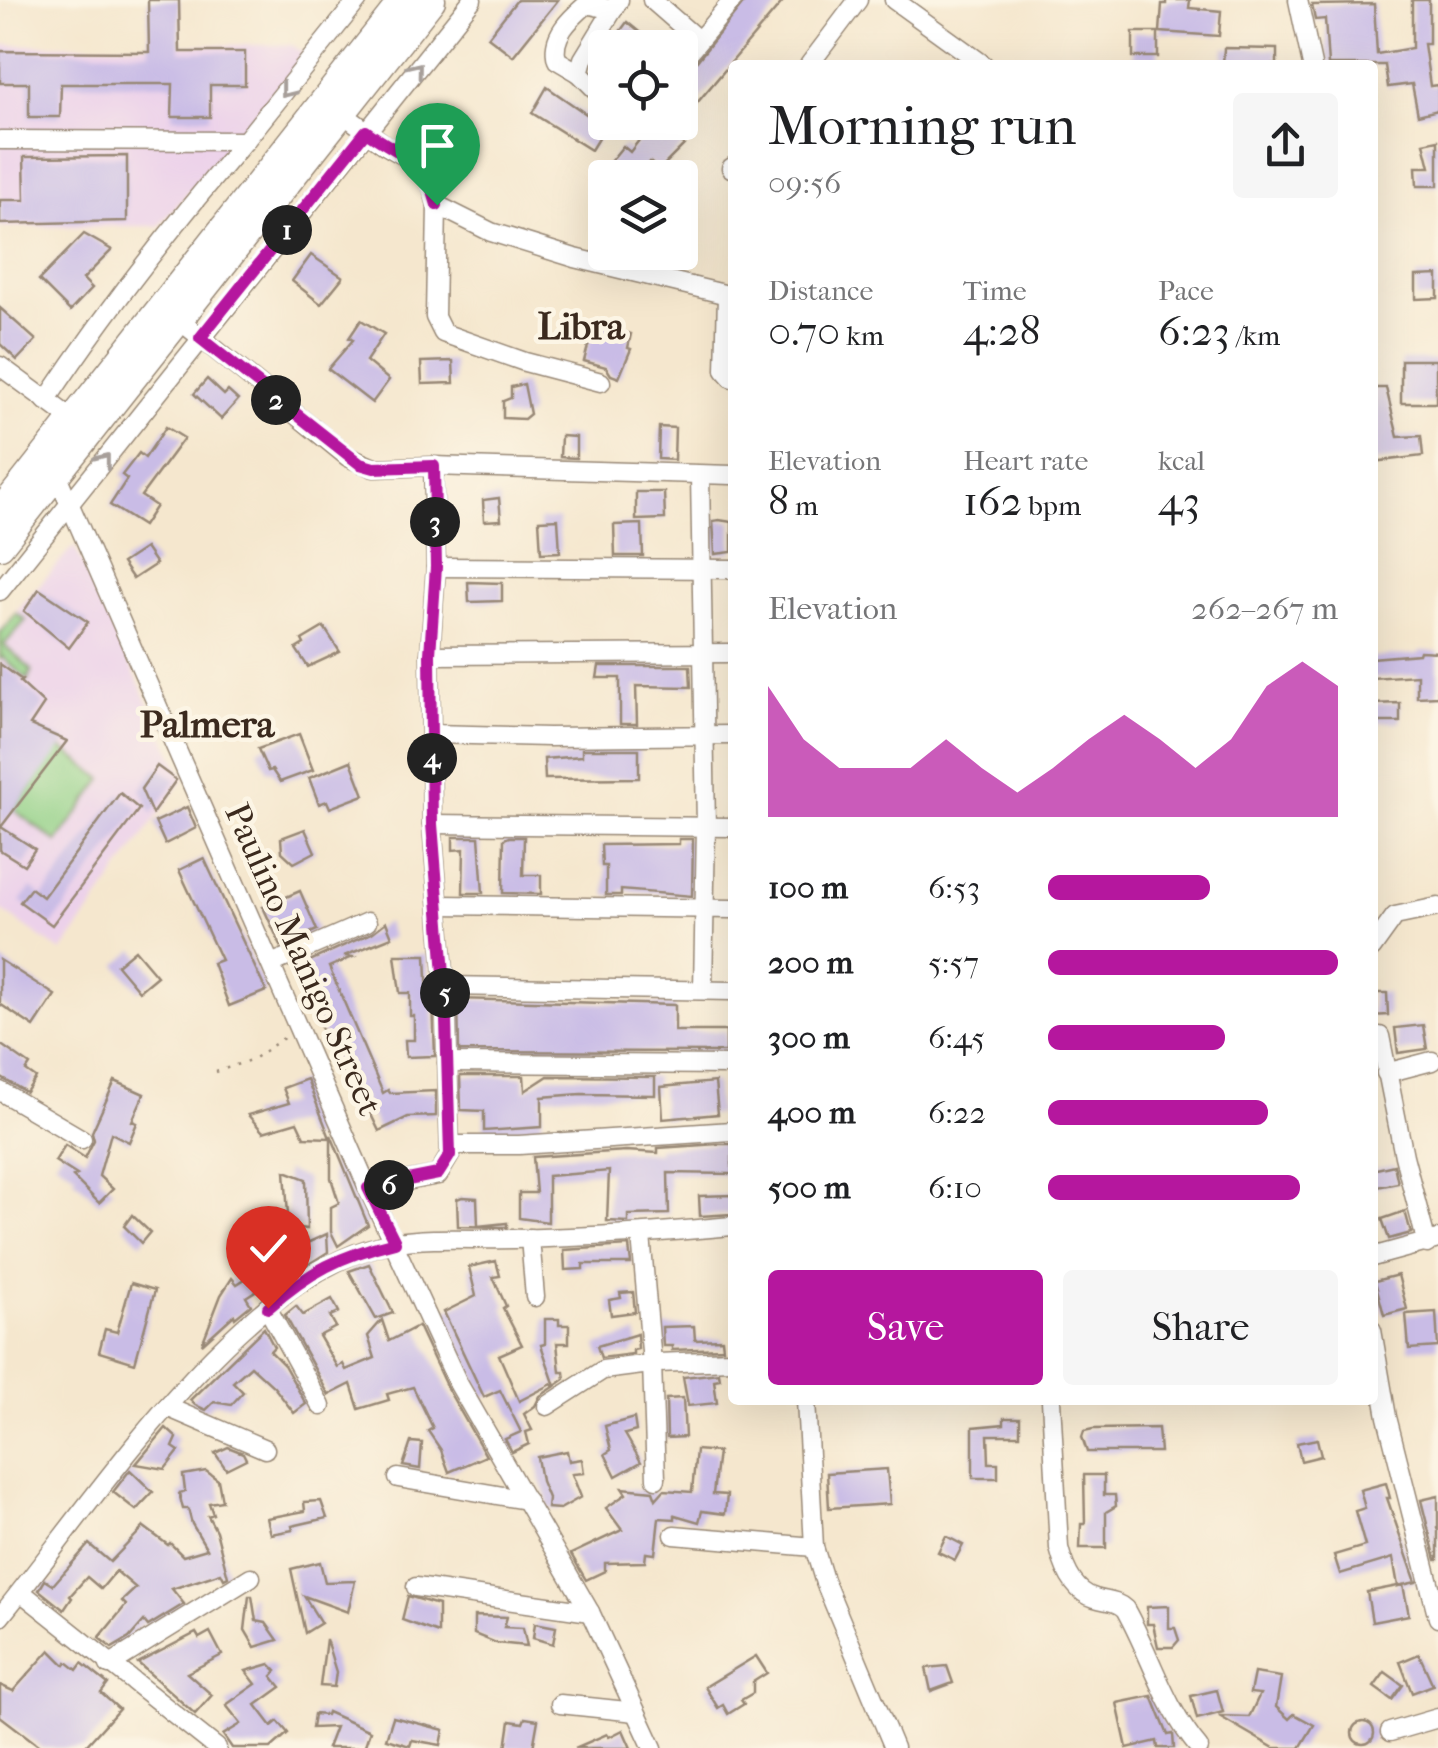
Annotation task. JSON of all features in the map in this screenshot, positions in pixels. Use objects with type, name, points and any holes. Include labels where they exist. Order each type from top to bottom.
[{"type":"highway","points":[[0,545],[48,468],[72,419],[404,0]]},
{"type":"highway","points":[[0,513],[48,468],[178,319],[431,0]]},
{"type":"street","points":[[46,402],[166,232],[259,126],[358,0]]},
{"type":"street","points":[[0,591],[472,0]]},
{"type":"street","points":[[652,0],[686,30]]},
{"type":"street","points":[[698,40],[733,0]]},
{"type":"street","points":[[813,60],[858,0]]},
{"type":"street","points":[[894,0],[977,60]]},
{"type":"street","points":[[1298,0],[1311,60]]},
{"type":"street","points":[[578,72],[616,5],[587,4],[565,23],[554,50],[557,60],[588,82]]},
{"type":"street","points":[[342,114],[418,164],[430,178],[437,205],[435,317],[443,333],[525,362],[601,382]]},
{"type":"street","points":[[259,126],[288,149]]},
{"type":"street","points":[[0,140],[244,141]]},
{"type":"street","points":[[437,205],[491,232],[575,258],[728,296]]},
{"type":"street","points":[[178,319],[360,464],[374,468],[434,466],[728,475]]},
{"type":"street","points":[[728,326],[728,373]]},
{"type":"street","points":[[0,366],[72,419]]},
{"type":"street","points":[[368,1188],[438,1174],[447,1162],[450,1145],[445,986],[432,824],[434,466]]},
{"type":"street","name":"Paulino Manigo Street","points":[[48,468],[69,504],[368,1188],[458,1383],[590,1612],[654,1748]]},
{"type":"street","points":[[700,475],[706,827],[703,989]]},
{"type":"street","points":[[436,567],[728,569]]},
{"type":"street","points":[[430,654],[728,653]]},
{"type":"street","points":[[432,734],[728,735]]},
{"type":"street","points":[[432,824],[728,827]]},
{"type":"street","points":[[440,905],[728,909]]},
{"type":"street","points":[[1378,940],[1395,916],[1438,907]]},
{"type":"street","points":[[271,964],[367,922]]},
{"type":"street","points":[[445,986],[728,991]]},
{"type":"street","points":[[1378,1255],[1432,1241],[1386,1074],[1380,1036]]},
{"type":"street","points":[[1386,1074],[1432,1062]]},
{"type":"street","points":[[447,1063],[728,1066]]},
{"type":"street","points":[[0,1091],[82,1139]]},
{"type":"street","points":[[450,1145],[519,1145],[728,1130]]},
{"type":"street","points":[[0,1618],[200,1368],[313,1272],[351,1253],[395,1242],[641,1235],[728,1226]]},
{"type":"street","points":[[641,1235],[652,1363],[656,1478]]},
{"type":"street","points":[[530,1238],[535,1297]]},
{"type":"street","points":[[268,1308],[321,1406]]},
{"type":"street","points":[[547,1406],[603,1370],[652,1363],[728,1360]]},
{"type":"street","points":[[1378,1365],[1387,1417],[1438,1618]]},
{"type":"street","points":[[806,1405],[814,1547],[894,1748]]},
{"type":"street","points":[[1051,1405],[1059,1548],[1064,1567],[1084,1594],[1117,1602],[1125,1609],[1158,1684],[1198,1748]]},
{"type":"street","points":[[167,1407],[265,1449]]},
{"type":"street","points":[[398,1478],[526,1500]]},
{"type":"street","points":[[674,1535],[814,1547]]},
{"type":"street","points":[[109,1665],[251,1577]]},
{"type":"street","points":[[416,1587],[590,1612]]},
{"type":"street","points":[[21,1592],[217,1748]]},
{"type":"street","points":[[560,1704],[636,1712]]},
{"type":"street","points":[[1390,1732],[1438,1718]]},
{"type":"path","points":[[216,1072],[253,1059],[299,1028]]},
{"type":"shaded area","points":[[0,45],[292,45],[307,55],[159,226],[0,227]]},
{"type":"shaded area","points":[[74,546],[184,778],[62,952],[0,909],[0,629]]},
{"type":"green space","points":[[16,613],[26,620],[4,645],[32,670],[28,680],[0,659],[0,633]]},
{"type":"green space","points":[[60,747],[103,779],[57,842],[14,810]]},
{"type":"building","points":[[148,0],[179,0],[180,52],[245,52],[245,85],[210,85],[210,117],[172,117],[173,84],[61,84],[60,117],[29,117],[29,83],[0,83],[0,51],[149,52]]},
{"type":"building","points":[[517,0],[558,0],[513,56],[488,37]]},
{"type":"building","points":[[746,0],[784,0],[733,60],[728,60],[728,66],[698,102],[698,60]]},
{"type":"building","points":[[1166,0],[1190,0],[1189,8],[1221,11],[1219,36],[1160,32],[1162,4]]},
{"type":"building","points":[[1412,0],[1429,0],[1429,44],[1424,44],[1430,86],[1438,85],[1438,110],[1418,115],[1412,84],[1388,87],[1385,65],[1378,65],[1378,60],[1328,60],[1325,19],[1315,20],[1312,5],[1374,4],[1377,54],[1412,48]]},
{"type":"building","points":[[627,22],[637,30],[621,30]]},
{"type":"building","points":[[1133,32],[1158,32],[1158,57],[1133,57]]},
{"type":"building","points":[[1224,48],[1277,49],[1277,60],[1223,60]]},
{"type":"building","points":[[547,87],[588,115],[588,140],[597,140],[591,150],[532,113]]},
{"type":"building","points":[[639,140],[679,140],[684,145],[669,160],[612,160],[623,146],[630,152]]},
{"type":"building","points":[[1438,140],[1438,186],[1417,186],[1416,167],[1430,167],[1424,143]]},
{"type":"building","points":[[127,156],[127,221],[0,224],[0,200],[25,200],[24,157]]},
{"type":"building","points":[[84,234],[112,250],[83,279],[92,288],[70,311],[39,280]]},
{"type":"building","points":[[311,255],[343,277],[321,304],[292,281]]},
{"type":"building","points":[[1438,275],[1438,298],[1416,299],[1416,276]]},
{"type":"building","points":[[0,308],[36,340],[17,360],[0,344]]},
{"type":"building","points":[[361,320],[384,334],[366,361],[389,380],[372,403],[328,369],[353,340],[349,338]]},
{"type":"building","points":[[594,324],[631,334],[631,349],[619,378],[606,367],[584,361]]},
{"type":"building","points":[[1401,360],[1436,360],[1436,403],[1401,403]]},
{"type":"building","points":[[453,361],[454,383],[422,384],[421,362]]},
{"type":"building","points":[[207,379],[224,395],[228,391],[238,400],[221,419],[194,394]]},
{"type":"building","points":[[524,384],[530,414],[524,419],[503,418],[503,401],[511,398],[511,387]]},
{"type":"building","points":[[1378,388],[1386,388],[1398,437],[1421,436],[1423,456],[1378,461]]},
{"type":"building","points":[[166,427],[184,438],[141,496],[156,506],[143,526],[110,505],[127,479],[122,475],[139,453],[145,458]]},
{"type":"building","points":[[659,427],[675,428],[674,460],[658,459]]},
{"type":"building","points":[[561,436],[576,437],[576,458],[560,457]]},
{"type":"building","points":[[636,492],[664,492],[665,519],[636,520]]},
{"type":"building","points":[[499,498],[501,520],[484,521],[483,500]]},
{"type":"building","points":[[558,519],[560,552],[541,553],[539,520]]},
{"type":"building","points":[[713,521],[728,521],[728,552],[715,554]]},
{"type":"building","points":[[642,524],[643,556],[615,556],[614,525]]},
{"type":"building","points":[[145,548],[156,564],[133,579],[122,563]]},
{"type":"building","points":[[468,582],[502,583],[502,601],[469,602]]},
{"type":"building","points":[[39,589],[88,622],[69,648],[24,611]]},
{"type":"building","points":[[324,627],[340,652],[308,667],[296,649],[304,644],[302,640]]},
{"type":"building","points":[[1438,652],[1438,696],[1417,697],[1417,675],[1378,678],[1378,657]]},
{"type":"building","points":[[0,664],[44,704],[30,725],[67,741],[1,827],[35,849],[24,865],[0,850]]},
{"type":"building","points":[[599,666],[690,666],[691,687],[636,686],[637,724],[620,724],[620,678],[597,678]]},
{"type":"building","points":[[1400,703],[1400,722],[1378,722],[1378,704]]},
{"type":"building","points":[[299,734],[313,770],[280,782],[272,770],[268,771],[258,749]]},
{"type":"building","points":[[582,749],[639,749],[639,778],[545,779],[544,759],[582,756]]},
{"type":"building","points":[[351,761],[364,795],[330,808],[327,801],[319,804],[309,778]]},
{"type":"building","points":[[157,766],[176,780],[152,814],[141,789]]},
{"type":"building","points":[[120,793],[139,809],[52,925],[20,902],[31,888],[43,897]]},
{"type":"building","points":[[187,807],[196,828],[165,844],[155,822]]},
{"type":"building","points":[[305,829],[315,852],[294,863],[282,852],[281,838]]},
{"type":"building","points":[[453,837],[479,837],[483,893],[463,893],[464,849],[453,850]]},
{"type":"building","points":[[524,837],[523,875],[541,875],[541,894],[503,893],[504,839]]},
{"type":"building","points":[[679,839],[693,839],[692,896],[621,890],[621,895],[606,895],[601,845],[679,844]]},
{"type":"building","points":[[204,858],[266,991],[229,1006],[213,963],[221,960],[179,870]]},
{"type":"building","points":[[300,891],[317,930],[281,946],[263,907]]},
{"type":"building","points":[[386,922],[392,937],[344,956],[353,957],[329,967],[383,1093],[436,1091],[436,1116],[408,1117],[379,1131],[362,1096],[354,1099],[294,968],[372,933]]},
{"type":"building","points":[[135,950],[157,976],[139,991],[117,965]]},
{"type":"building","points":[[395,955],[426,955],[435,1056],[406,1057],[405,1040],[414,1040],[414,1016],[410,1016],[410,993],[400,993]]},
{"type":"building","points":[[0,960],[55,995],[34,1027],[0,1004]]},
{"type":"building","points":[[1378,993],[1387,993],[1388,1015],[1378,1016]]},
{"type":"building","points":[[458,999],[675,1005],[675,1031],[726,1031],[726,1052],[459,1051]]},
{"type":"building","points":[[1423,1025],[1427,1049],[1398,1053],[1395,1028]]},
{"type":"building","points":[[0,1044],[30,1065],[26,1071],[36,1078],[26,1092],[0,1077]]},
{"type":"building","points":[[460,1076],[524,1076],[525,1091],[548,1076],[655,1077],[655,1095],[542,1097],[542,1127],[484,1131],[484,1111],[461,1110]]},
{"type":"building","points":[[307,1079],[330,1138],[304,1137],[297,1122],[263,1132],[248,1115],[289,1103],[283,1088]]},
{"type":"building","points":[[115,1081],[144,1094],[132,1121],[137,1123],[129,1142],[111,1133],[99,1176],[113,1189],[99,1203],[73,1177],[77,1175],[55,1161],[65,1145],[85,1158]]},
{"type":"building","points":[[715,1082],[718,1114],[663,1119],[661,1087]]},
{"type":"building","points":[[331,1135],[368,1225],[338,1246],[331,1232],[331,1207],[339,1203],[331,1178]]},
{"type":"building","points":[[728,1144],[728,1174],[668,1173],[669,1214],[628,1215],[628,1222],[607,1221],[609,1171],[548,1176],[548,1222],[519,1218],[519,1193],[536,1193],[533,1157],[626,1151],[658,1153],[658,1148]]},
{"type":"building","points":[[1394,1165],[1398,1183],[1378,1187],[1378,1169]]},
{"type":"building","points":[[285,1171],[306,1179],[307,1229],[283,1226],[283,1214],[288,1215]]},
{"type":"building","points":[[728,1195],[728,1214],[700,1216],[699,1196]]},
{"type":"building","points":[[477,1198],[478,1226],[507,1223],[507,1227],[458,1226],[457,1199]]},
{"type":"building","points":[[1405,1211],[1411,1233],[1389,1239],[1382,1219]]},
{"type":"building","points":[[132,1215],[150,1232],[141,1243],[124,1226]]},
{"type":"building","points":[[327,1234],[328,1252],[274,1286],[271,1281],[246,1297],[251,1305],[202,1344],[232,1278],[237,1284],[262,1268],[256,1254],[271,1246],[280,1260],[307,1240]]},
{"type":"building","points":[[629,1246],[631,1264],[583,1264],[583,1269],[565,1270],[564,1250]]},
{"type":"building","points":[[496,1261],[500,1276],[493,1277],[522,1345],[499,1355],[519,1401],[552,1384],[554,1387],[524,1414],[532,1430],[526,1432],[529,1444],[512,1452],[505,1439],[521,1432],[500,1390],[484,1397],[444,1312],[476,1296],[469,1267]]},
{"type":"building","points":[[369,1264],[393,1313],[376,1319],[349,1271]]},
{"type":"building","points":[[1398,1275],[1407,1309],[1384,1315],[1378,1280]]},
{"type":"building","points":[[131,1283],[155,1290],[135,1363],[99,1352],[105,1329],[117,1332]]},
{"type":"building","points":[[633,1292],[635,1312],[611,1315],[609,1300],[621,1298],[620,1293]]},
{"type":"building","points":[[332,1299],[339,1312],[330,1316],[336,1327],[319,1336],[337,1367],[343,1364],[346,1370],[375,1358],[368,1336],[382,1320],[389,1341],[418,1326],[447,1388],[486,1456],[449,1472],[428,1431],[433,1428],[413,1387],[387,1394],[389,1400],[359,1409],[351,1384],[329,1395],[285,1315],[296,1306],[303,1315]]},
{"type":"building","points":[[1436,1312],[1438,1347],[1409,1349],[1406,1314]]},
{"type":"building","points":[[545,1319],[559,1319],[559,1325],[569,1325],[569,1343],[557,1343],[560,1372],[564,1372],[565,1379],[555,1386],[541,1345],[545,1344]]},
{"type":"building","points":[[694,1326],[695,1340],[722,1339],[723,1348],[672,1350],[672,1346],[663,1346],[662,1327]]},
{"type":"building","points":[[264,1328],[274,1347],[270,1351],[284,1365],[306,1404],[294,1413],[251,1366],[233,1382],[243,1392],[231,1405],[214,1402],[206,1410],[195,1405],[190,1400]]},
{"type":"building","points":[[637,1334],[638,1349],[633,1354],[601,1358],[597,1346]]},
{"type":"building","points":[[719,1373],[720,1379],[714,1380],[717,1403],[688,1406],[683,1377]]},
{"type":"building","points":[[683,1398],[685,1437],[667,1438],[666,1399]]},
{"type":"building","points":[[634,1418],[636,1431],[625,1434],[641,1462],[616,1476],[605,1454],[611,1450],[605,1426]]},
{"type":"building","points":[[1004,1418],[1020,1418],[1020,1435],[988,1435],[989,1463],[998,1463],[998,1478],[973,1478],[973,1427],[1004,1424]]},
{"type":"building","points":[[166,1428],[177,1438],[173,1447],[179,1451],[165,1469],[136,1464]]},
{"type":"building","points":[[1158,1428],[1160,1452],[1087,1452],[1082,1437],[1084,1431],[1093,1429]]},
{"type":"building","points":[[1317,1439],[1321,1456],[1301,1461],[1297,1443]]},
{"type":"building","points":[[411,1442],[422,1443],[420,1469],[403,1466]]},
{"type":"building","points":[[228,1447],[243,1453],[246,1459],[226,1469],[215,1453]]},
{"type":"building","points":[[696,1450],[718,1452],[713,1494],[727,1495],[725,1514],[702,1511],[699,1522],[675,1515],[675,1519],[659,1518],[655,1554],[646,1553],[645,1562],[605,1563],[605,1571],[586,1580],[571,1554],[622,1530],[606,1508],[626,1494],[622,1488],[653,1491],[656,1499],[664,1490],[692,1492]]},
{"type":"building","points":[[567,1451],[569,1461],[582,1459],[584,1473],[572,1474],[581,1497],[560,1509],[547,1508],[537,1457]]},
{"type":"building","points":[[887,1469],[890,1504],[829,1508],[827,1473]]},
{"type":"building","points":[[130,1470],[153,1492],[136,1510],[113,1492]]},
{"type":"building","points":[[206,1471],[218,1480],[222,1501],[209,1503],[213,1514],[208,1516],[228,1577],[224,1579],[221,1573],[172,1589],[184,1604],[148,1626],[144,1621],[129,1638],[112,1648],[99,1638],[126,1605],[122,1601],[136,1588],[116,1571],[101,1589],[87,1577],[70,1596],[64,1610],[39,1590],[45,1580],[53,1585],[89,1544],[110,1562],[144,1527],[183,1556],[207,1549],[188,1509],[183,1509],[179,1493],[185,1491],[183,1475]]},
{"type":"building","points":[[1084,1475],[1104,1475],[1104,1495],[1115,1495],[1116,1506],[1106,1512],[1106,1548],[1080,1548],[1081,1524],[1085,1524]]},
{"type":"building","points":[[1386,1483],[1387,1498],[1416,1582],[1398,1586],[1393,1558],[1340,1574],[1334,1555],[1365,1546],[1355,1511],[1365,1508],[1360,1490]]},
{"type":"building","points":[[1438,1496],[1438,1560],[1436,1560],[1421,1500]]},
{"type":"building","points":[[321,1501],[327,1518],[271,1534],[267,1518],[305,1511],[304,1502]]},
{"type":"building","points":[[946,1536],[963,1545],[955,1560],[938,1552]]},
{"type":"building","points":[[320,1562],[325,1582],[355,1581],[348,1612],[304,1596],[321,1623],[305,1633],[291,1569]]},
{"type":"building","points":[[1403,1585],[1409,1615],[1372,1622],[1367,1592]]},
{"type":"building","points":[[249,1596],[256,1621],[266,1623],[278,1640],[255,1647],[245,1630]]},
{"type":"building","points":[[408,1596],[438,1605],[438,1633],[402,1620]]},
{"type":"building","points":[[1169,1606],[1169,1628],[1175,1628],[1179,1640],[1173,1647],[1158,1647],[1153,1624],[1147,1624],[1147,1607]]},
{"type":"building","points":[[474,1616],[507,1617],[504,1627],[523,1628],[527,1646],[496,1643],[474,1634]]},
{"type":"building","points":[[535,1623],[556,1627],[553,1644],[533,1638]]},
{"type":"building","points":[[210,1632],[222,1655],[187,1673],[212,1695],[195,1714],[138,1663],[196,1633],[199,1638]]},
{"type":"building","points":[[326,1639],[336,1672],[334,1687],[320,1686]]},
{"type":"building","points":[[50,1650],[65,1665],[67,1662],[77,1670],[82,1663],[108,1684],[101,1693],[119,1709],[84,1748],[42,1748],[0,1716],[0,1685],[13,1691]]},
{"type":"building","points":[[1419,1654],[1433,1685],[1412,1693],[1400,1662]]},
{"type":"building","points":[[756,1656],[767,1673],[753,1682],[753,1693],[728,1714],[723,1705],[718,1708],[705,1687]]},
{"type":"building","points":[[270,1664],[277,1671],[272,1676],[281,1687],[256,1705],[272,1726],[278,1721],[288,1733],[271,1748],[232,1748],[223,1735],[241,1724],[226,1705],[256,1684],[246,1671]]},
{"type":"building","points":[[947,1666],[953,1683],[931,1691],[926,1668]]},
{"type":"building","points":[[1385,1672],[1403,1685],[1392,1700],[1374,1687]]},
{"type":"building","points":[[1254,1673],[1281,1677],[1276,1707],[1289,1719],[1294,1714],[1314,1725],[1300,1748],[1274,1748],[1219,1716],[1249,1717],[1260,1694],[1250,1693]]},
{"type":"building","points":[[1217,1690],[1223,1712],[1197,1719],[1191,1696]]},
{"type":"building","points":[[1152,1696],[1168,1735],[1173,1734],[1174,1748],[1158,1748],[1157,1741],[1127,1748],[1117,1703]]},
{"type":"building","points":[[327,1712],[370,1731],[364,1748],[327,1748],[335,1727],[312,1728],[314,1714]]},
{"type":"building","points":[[393,1717],[444,1730],[441,1745],[412,1740],[410,1746],[386,1739]]},
{"type":"building","points":[[525,1718],[538,1720],[533,1748],[506,1748],[510,1721],[523,1723]]},
{"type":"building","points":[[1363,1722],[1371,1725],[1371,1741],[1363,1744],[1355,1741],[1352,1733],[1355,1725]]},
{"type":"building","points":[[623,1730],[631,1748],[575,1748],[607,1734],[609,1737]]},
{"type":"district","name":"Libra","points":[[581,326]]},
{"type":"district","name":"Palmera","points":[[207,724]]},
{"type":"route","points":[[268,1308],[313,1272],[351,1253],[395,1242],[368,1188],[438,1174],[450,1155],[445,986],[432,824],[434,466],[374,468],[360,464],[200,338],[366,131],[418,164],[430,178],[437,205]]}]
